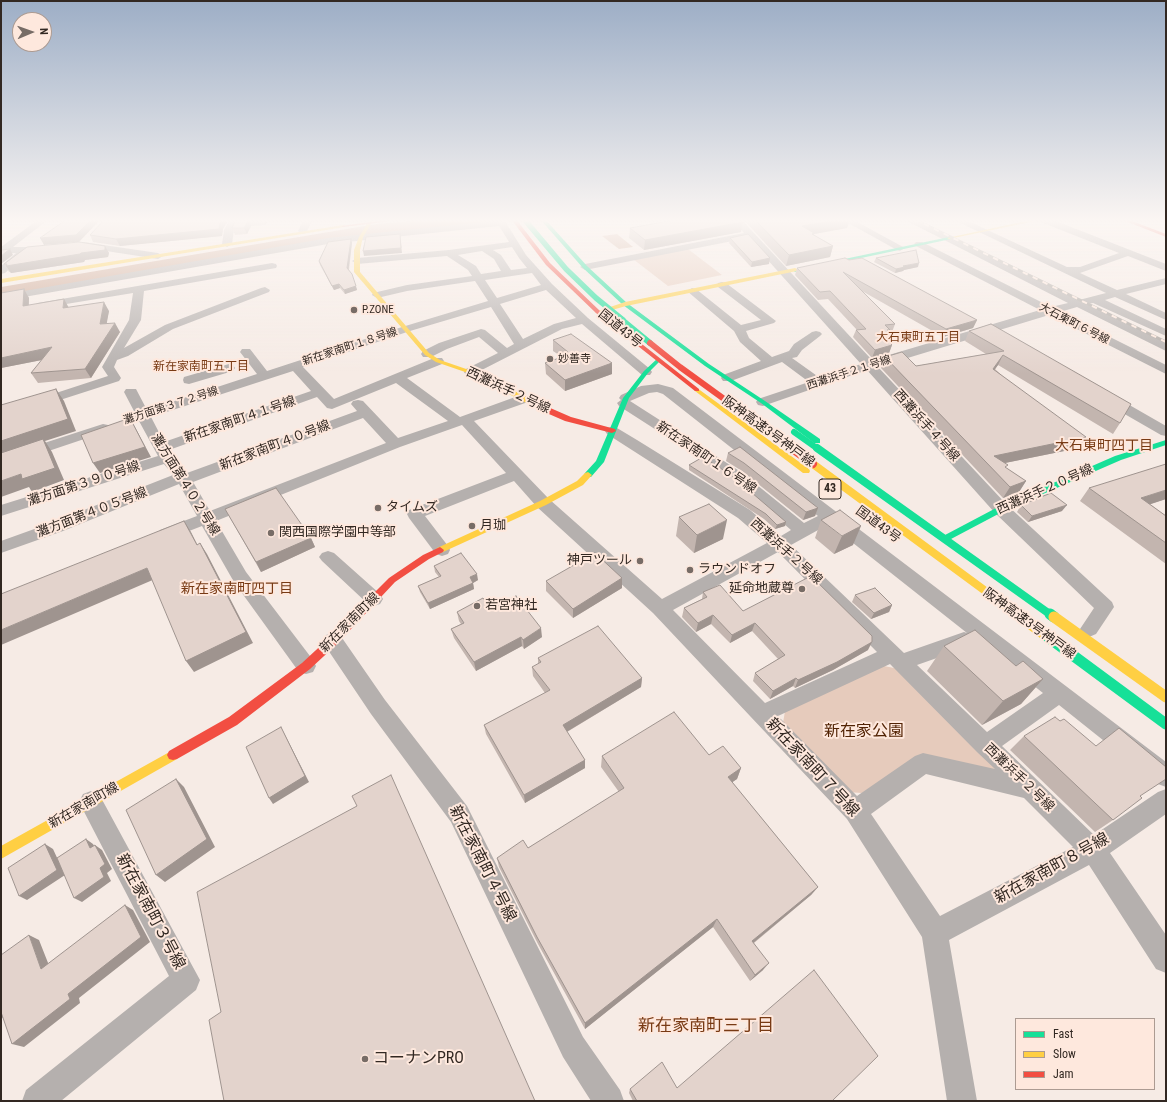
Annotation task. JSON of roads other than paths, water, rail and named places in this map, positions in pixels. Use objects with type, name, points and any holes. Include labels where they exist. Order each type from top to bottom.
[{"type":"main road","points":[[1,281],[16,281],[76,270]]},
{"type":"main road","name":"西灘浜手２号線","points":[[357,270],[427,354],[438,361],[470,372],[523,399],[568,419],[612,431]]},
{"type":"main road","name":"国道43号","points":[[555,270],[598,312],[658,360],[815,478]]},
{"type":"main road","name":"阪神高速3号神戸線","points":[[567,270],[596,298],[680,367],[1166,724]]},
{"type":"main road","name":"阪神高速3号神戸線","points":[[583,270],[639,320],[900,509],[1166,697]]},
{"type":"main road","name":"国道43号","points":[[589,270],[624,304],[763,402],[948,537],[1057,608]]},
{"type":"main road","points":[[598,312],[624,304],[791,270]]},
{"type":"main road","name":"新在家南町線","points":[[1,853],[233,721],[306,666],[333,641],[392,580],[426,557],[543,503],[580,483],[600,462],[625,400],[646,372],[658,360]]},
{"type":"main road","name":"西灘浜手２０号線","points":[[948,537],[1001,509],[1118,458],[1166,442]]},
{"type":"street","points":[[7,297],[160,270]]},
{"type":"street","points":[[37,292],[35,306],[139,290],[247,270]]},
{"type":"street","points":[[112,358],[124,353],[169,327],[265,290],[254,281],[267,270]]},
{"type":"street","points":[[473,270],[521,345]]},
{"type":"street","points":[[506,270],[508,274]]},
{"type":"street","points":[[377,295],[407,288],[530,270]]},
{"type":"street","points":[[533,270],[584,320],[646,372]]},
{"type":"street","name":"大石東町６号線","points":[[970,270],[1166,370]]},
{"type":"street","points":[[1023,270],[1079,298],[1166,347]]},
{"type":"street","points":[[1067,270],[1166,317]]},
{"type":"street","name":"西灘浜手４号線","points":[[783,272],[1001,509],[1105,607],[1089,629]]},
{"type":"street","points":[[7,297],[16,281]]},
{"type":"street","name":"西灘浜手２１号線","points":[[763,402],[870,365],[1049,311],[1079,298],[1095,299],[1166,281]]},
{"type":"street","points":[[722,285],[770,321],[739,329]]},
{"type":"street","name":"新在家南町１８号線","points":[[438,361],[332,405],[295,366],[406,329],[548,286]]},
{"type":"street","points":[[1,415],[115,378],[108,367],[135,320],[139,290]]},
{"type":"street","points":[[692,291],[739,329],[744,340],[770,362]]},
{"type":"street","points":[[1095,299],[1166,333]]},
{"type":"street","points":[[470,372],[558,326],[584,320]]},
{"type":"street","points":[[974,322],[1001,337]]},
{"type":"street","points":[[427,354],[443,346],[481,332],[505,353]]},
{"type":"street","points":[[727,378],[793,354],[798,347],[816,334]]},
{"type":"street","points":[[246,352],[265,376]]},
{"type":"street","points":[[783,357],[819,383]]},
{"type":"street","name":"灘方面第３７２号線","points":[[1,462],[295,366]]},
{"type":"street","points":[[189,380],[229,368]]},
{"type":"street","points":[[208,374],[220,390]]},
{"type":"street","name":"新在家南町７号線","points":[[398,378],[461,421],[543,503],[660,608],[854,811],[935,933],[962,1101]]},
{"type":"street","points":[[625,400],[646,389],[658,388],[668,390],[1166,776]]},
{"type":"street","name":"灘方面第４０２号線","points":[[131,392],[163,453],[183,479],[240,577],[306,666]]},
{"type":"street","name":"新在家南町４１号線","points":[[163,453],[320,392]]},
{"type":"street","points":[[1097,392],[1166,432]]},
{"type":"street","points":[[351,397],[395,444]]},
{"type":"street","points":[[155,538],[395,444],[523,399]]},
{"type":"street","name":"新在家南町１６号線","points":[[625,400],[736,475],[803,531]]},
{"type":"street","name":"新在家南町４０号線","points":[[183,479],[366,412]]},
{"type":"street","name":"西灘浜手２号線","points":[[612,431],[744,514],[780,544],[1093,850],[1166,959]]},
{"type":"street","name":"灘方面第３９０号線","points":[[1,511],[163,453]]},
{"type":"street","points":[[442,550],[414,514],[515,475]]},
{"type":"street","name":"灘方面第４０５号線","points":[[1,547],[183,479]]},
{"type":"street","points":[[660,608],[831,516]]},
{"type":"street","points":[[328,557],[374,599]]},
{"type":"street","points":[[762,714],[897,658],[983,634]]},
{"type":"street","name":"新在家南町４号線","points":[[333,641],[378,707],[459,814],[573,1047],[609,1101]]},
{"type":"street","points":[[985,744],[1060,693]]},
{"type":"street","points":[[854,811],[923,763],[1029,788]]},
{"type":"street","name":"新在家南町８号線","points":[[935,933],[1093,850],[1166,800]]},
{"type":"street","name":"新在家南町３号線","points":[[37,1101],[186,980],[91,802]]},
{"type":"waterway","points":[[1,293],[133,270]]},
{"type":"railway","points":[[1019,270],[1166,342]]},
{"type":"place","name":"P.ZONE","points":[[354,310]]},
{"type":"place","name":"妙善寺","points":[[550,359]]},
{"type":"place","name":"タイムズ","points":[[378,508]]},
{"type":"place","name":"月珈","points":[[472,526]]},
{"type":"place","name":"関西国際学園中等部","points":[[271,533]]},
{"type":"place","name":"神戸ツール","points":[[640,561]]},
{"type":"place","name":"ラウンドオフ","points":[[690,570]]},
{"type":"place","name":"延命地蔵尊","points":[[802,589]]},
{"type":"place","name":"若宮神社","points":[[477,606]]},
{"type":"place","name":"コーナンPRO","points":[[365,1059]]},
{"type":"district","name":"大石東町五丁目","points":[[918,338]]},
{"type":"district","name":"新在家南町五丁目","points":[[201,367]]},
{"type":"district","name":"大石東町四丁目","points":[[1104,446]]},
{"type":"district","name":"新在家南町四丁目","points":[[237,589]]},
{"type":"district","name":"新在家南町三丁目","points":[[706,1027]]},
{"type":"park label","name":"新在家公園","points":[[864,732]]}]
